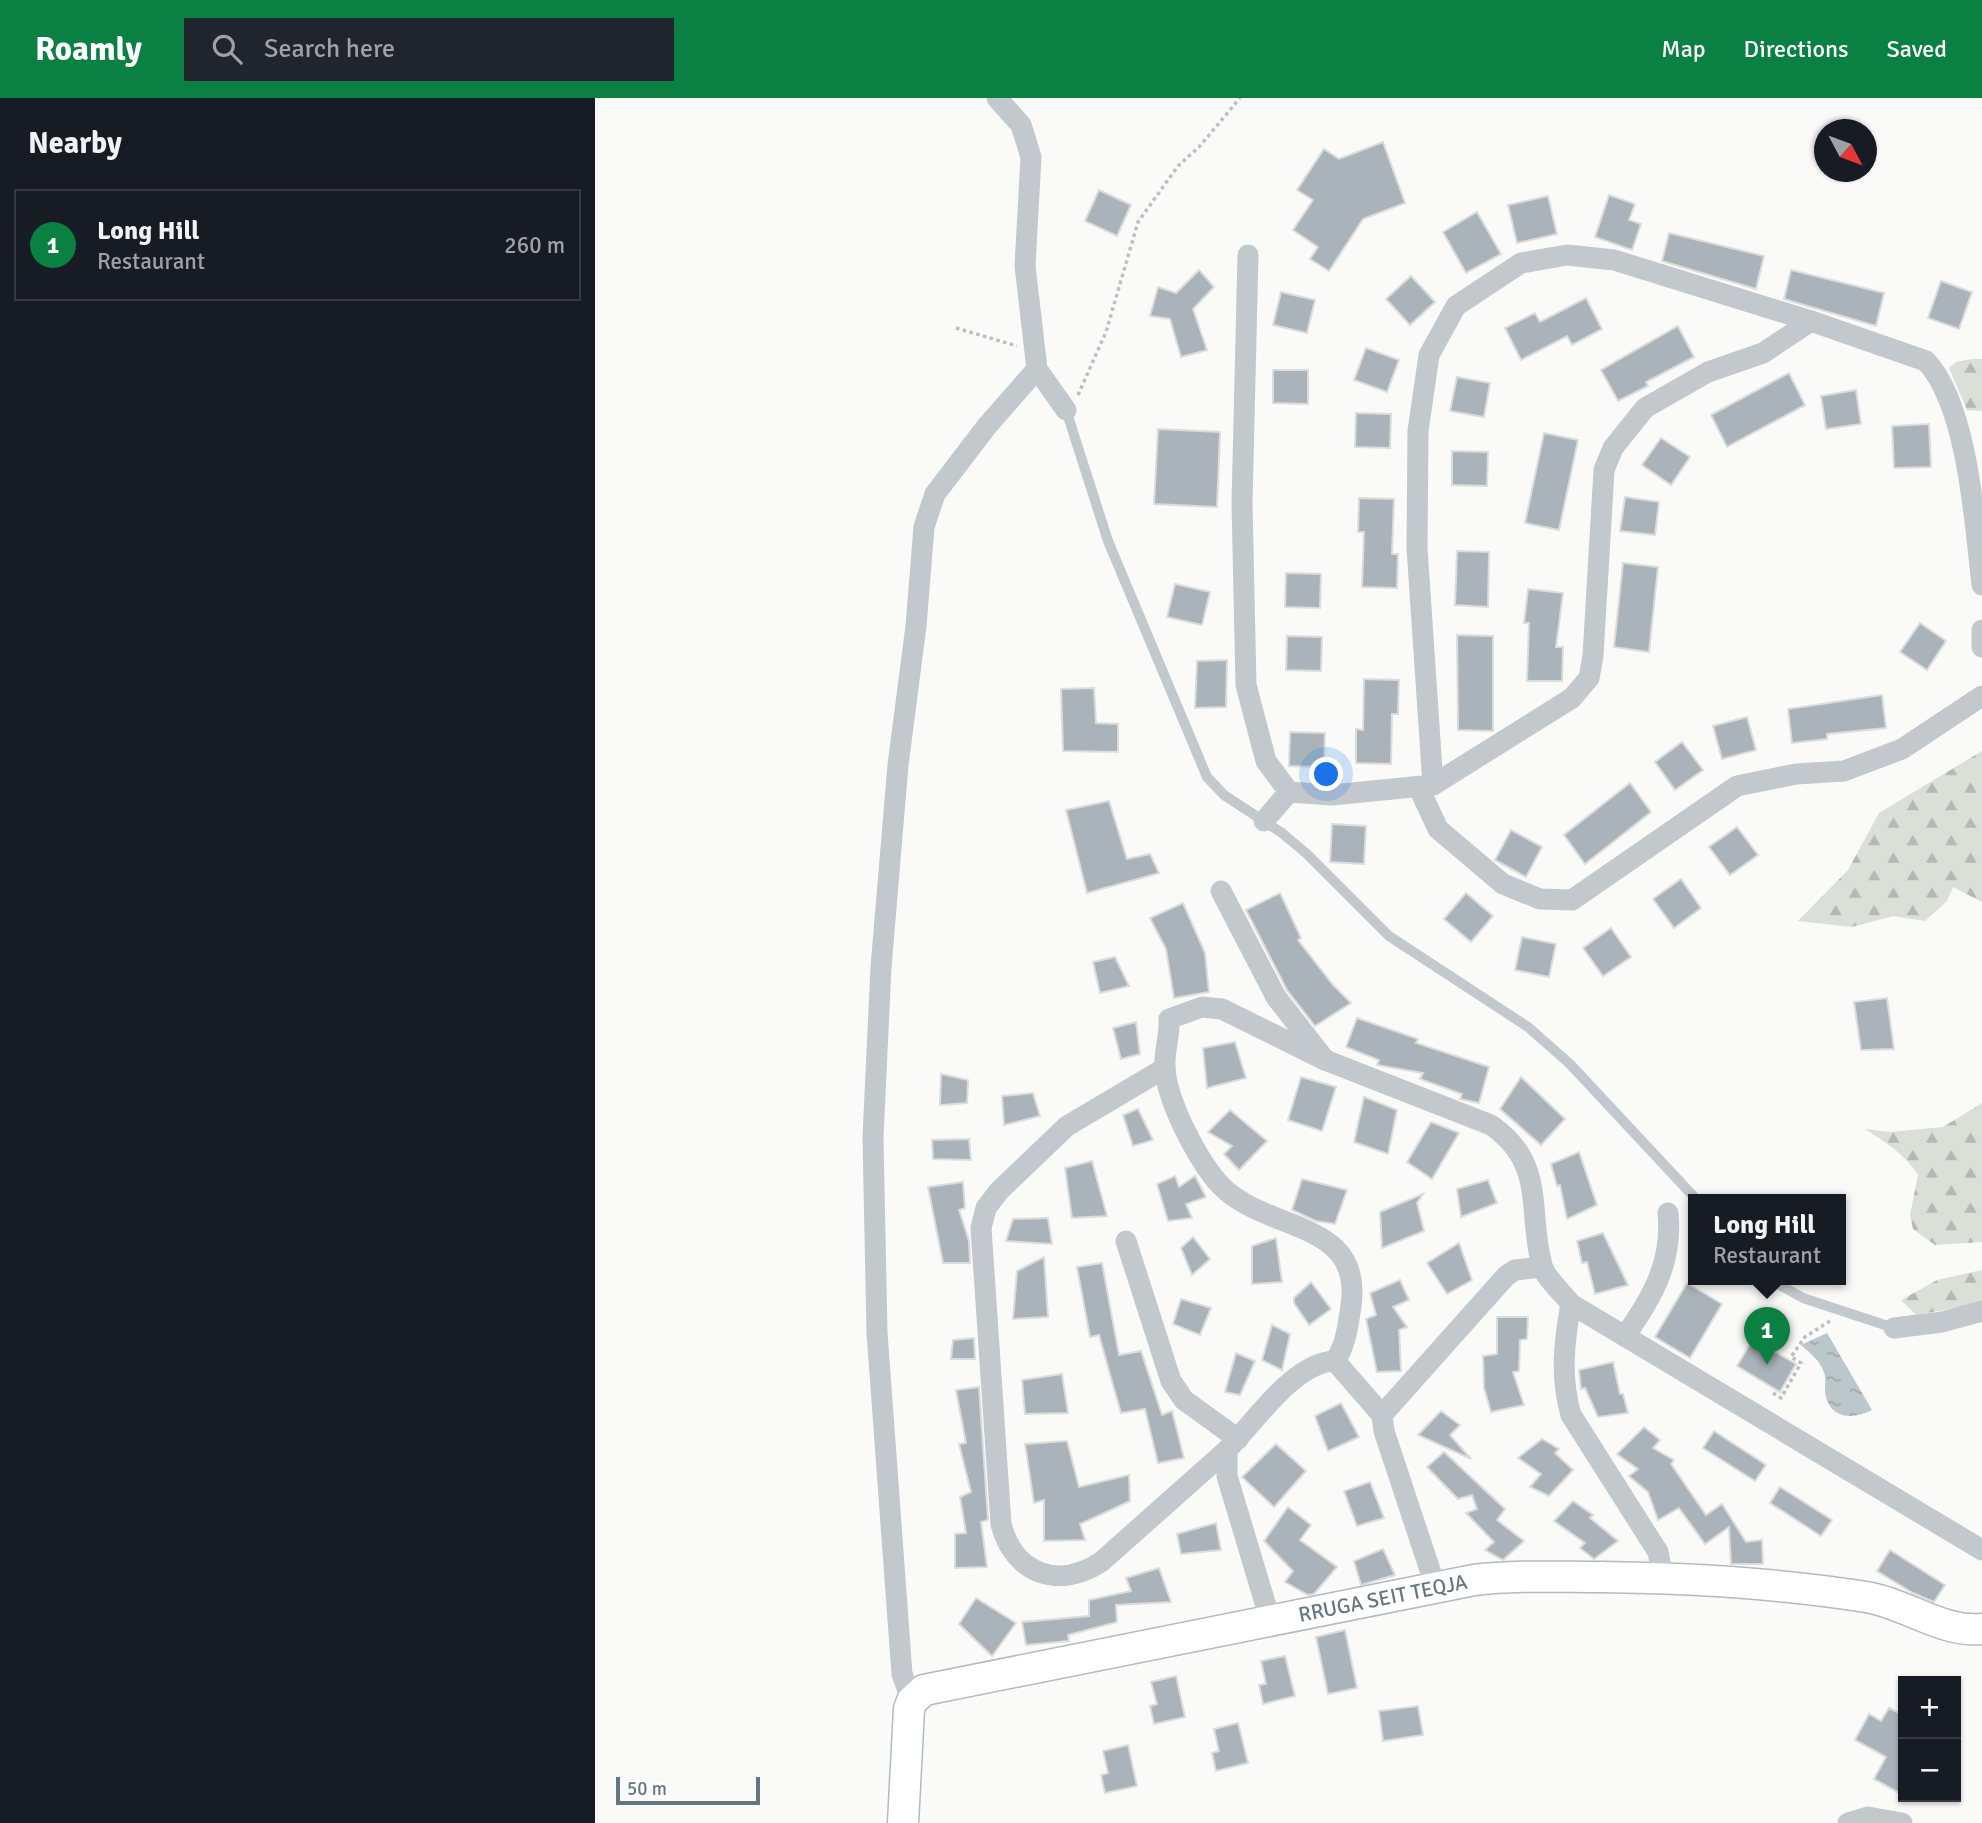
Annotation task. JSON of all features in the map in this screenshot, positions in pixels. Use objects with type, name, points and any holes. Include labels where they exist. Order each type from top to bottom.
[{"type":"main road","name":"RRUGA SEIT TEQJA","points":[[912,1701],[917,1695],[933,1687],[1503,1576],[1663,1578],[1787,1585],[1875,1598],[1965,1630],[1982,1629]]},
{"type":"main road","points":[[903,1823],[908,1718],[912,1701]]},
{"type":"street","points":[[997,98],[1021,125],[1031,157],[1025,266],[1036,360],[1066,410]]},
{"type":"street","points":[[1248,255],[1242,503],[1246,685],[1266,761],[1289,792],[1332,795],[1426,786],[1572,698],[1589,678],[1593,656],[1604,470],[1613,448],[1645,408],[1708,372],[1763,353],[1811,321]]},
{"type":"street","points":[[1982,585],[1969,474],[1939,375],[1926,362],[1811,321],[1614,260],[1567,255],[1521,263],[1456,306],[1429,355],[1418,431],[1417,548],[1426,786],[1438,829],[1503,884],[1540,900],[1572,900],[1737,786],[1796,774],[1844,771],[1902,749],[1982,696]]},
{"type":"street","points":[[912,1701],[902,1674],[877,1346],[873,1137],[881,967],[898,765],[916,626],[924,527],[935,494],[1036,360]]},
{"type":"street","points":[[1982,630],[1982,647]]},
{"type":"street","points":[[1264,821],[1289,792]]},
{"type":"street","points":[[1221,891],[1276,997],[1325,1060]]},
{"type":"street","points":[[1335,1361],[1342,1351],[1352,1298],[1348,1262],[1333,1245],[1249,1207],[1215,1180],[1167,1085],[1165,1068],[1169,1019],[1202,1007],[1241,1016],[1325,1060],[1459,1111],[1506,1136],[1528,1168],[1535,1197],[1536,1238],[1542,1267],[1571,1304],[1982,1550]]},
{"type":"street","points":[[1165,1068],[1067,1126],[999,1191],[986,1208],[981,1228],[1001,1524],[1006,1544],[1020,1560],[1041,1574],[1062,1577],[1083,1574],[1101,1562],[1232,1444],[1295,1378],[1319,1362],[1335,1361]]},
{"type":"street","points":[[1625,1336],[1641,1315],[1657,1286],[1670,1231],[1668,1213]]},
{"type":"street","points":[[1126,1241],[1171,1381],[1184,1400],[1232,1444]]},
{"type":"street","points":[[1382,1415],[1506,1276],[1515,1270],[1542,1267]]},
{"type":"street","points":[[1571,1304],[1563,1367],[1564,1392],[1571,1415],[1658,1552],[1663,1578]]},
{"type":"street","points":[[1894,1328],[1942,1322],[1982,1311]]},
{"type":"street","points":[[1335,1361],[1382,1415],[1384,1431],[1436,1588]]},
{"type":"street","points":[[1232,1444],[1227,1476],[1266,1606]]},
{"type":"street","points":[[1848,1823],[1868,1817],[1902,1823]]},
{"type":"lane","points":[[1066,410],[1108,541],[1207,777],[1224,795],[1307,854],[1361,912],[1389,936],[1497,1005],[1570,1063],[1691,1194]]},
{"type":"lane","points":[[1780,1285],[1803,1298],[1894,1328]]},
{"type":"path","points":[[1066,410],[1083,388],[1106,332],[1138,222],[1178,166],[1240,98]]},
{"type":"path","points":[[956,328],[1036,360]]},
{"type":"path","points":[[1773,1393],[1781,1398],[1801,1363],[1791,1357],[1805,1337],[1832,1319]]},
{"type":"green space","points":[[1982,359],[1982,411],[1967,410],[1949,368],[1956,362]]},
{"type":"green space","points":[[1982,751],[1982,902],[1953,887],[1947,901],[1925,921],[1893,916],[1852,927],[1798,921],[1848,870],[1879,813]]},
{"type":"green space","points":[[1982,1103],[1982,1242],[1935,1245],[1913,1229],[1910,1215],[1918,1175],[1901,1155],[1865,1129],[1890,1132],[1943,1127]]},
{"type":"green space","points":[[1982,1270],[1982,1303],[1916,1315],[1901,1300],[1937,1280]]},
{"type":"water","points":[[1827,1333],[1872,1410],[1845,1416],[1829,1405],[1823,1370],[1801,1345]]},
{"type":"building","points":[[1383,142],[1405,203],[1363,219],[1329,271],[1310,259],[1318,247],[1293,230],[1313,200],[1297,190],[1324,149],[1339,159]]},
{"type":"building","points":[[1099,190],[1131,205],[1117,236],[1085,221]]},
{"type":"building","points":[[1609,195],[1635,204],[1629,220],[1641,224],[1632,250],[1595,237]]},
{"type":"building","points":[[1548,196],[1557,234],[1517,243],[1508,205]]},
{"type":"building","points":[[1477,212],[1501,254],[1466,273],[1443,232]]},
{"type":"building","points":[[1669,233],[1764,256],[1756,289],[1662,261]]},
{"type":"building","points":[[1199,270],[1214,287],[1193,309],[1207,350],[1181,357],[1170,319],[1150,316],[1158,287],[1176,293]]},
{"type":"building","points":[[1791,270],[1884,293],[1876,326],[1784,299]]},
{"type":"building","points":[[1411,276],[1435,302],[1410,325],[1386,299]]},
{"type":"building","points":[[1941,281],[1972,292],[1959,329],[1928,318]]},
{"type":"building","points":[[1281,292],[1315,300],[1307,333],[1273,325]]},
{"type":"building","points":[[1586,298],[1602,329],[1572,345],[1567,336],[1521,360],[1505,328],[1535,313],[1540,322]]},
{"type":"building","points":[[1678,326],[1694,357],[1646,382],[1648,386],[1618,401],[1601,370]]},
{"type":"building","points":[[1366,348],[1399,360],[1387,392],[1354,380]]},
{"type":"building","points":[[1273,370],[1308,370],[1308,404],[1273,403]]},
{"type":"building","points":[[1789,373],[1805,405],[1727,447],[1711,415]]},
{"type":"building","points":[[1457,377],[1490,383],[1484,417],[1450,411]]},
{"type":"building","points":[[1856,390],[1861,424],[1826,429],[1821,396]]},
{"type":"building","points":[[1356,413],[1391,414],[1390,448],[1355,447]]},
{"type":"building","points":[[1929,424],[1931,467],[1894,468],[1892,426]]},
{"type":"building","points":[[1158,429],[1220,432],[1217,507],[1154,504]]},
{"type":"building","points":[[1544,433],[1578,440],[1559,530],[1525,523]]},
{"type":"building","points":[[1661,438],[1690,457],[1671,485],[1642,465]]},
{"type":"building","points":[[1452,451],[1488,452],[1487,486],[1452,485]]},
{"type":"building","points":[[1625,497],[1659,502],[1655,535],[1620,531]]},
{"type":"building","points":[[1359,498],[1394,499],[1392,554],[1398,554],[1397,588],[1362,587],[1364,532],[1358,532]]},
{"type":"building","points":[[1457,551],[1489,552],[1488,607],[1455,605]]},
{"type":"building","points":[[1623,563],[1658,567],[1649,652],[1614,647]]},
{"type":"building","points":[[1286,573],[1321,574],[1320,608],[1285,607]]},
{"type":"building","points":[[1175,584],[1210,592],[1202,625],[1167,617]]},
{"type":"building","points":[[1528,589],[1563,593],[1556,647],[1563,647],[1562,681],[1527,681],[1529,623],[1524,623]]},
{"type":"building","points":[[1920,623],[1946,641],[1927,670],[1900,652]]},
{"type":"building","points":[[1457,635],[1493,636],[1493,731],[1458,730]]},
{"type":"building","points":[[1287,636],[1322,637],[1321,671],[1286,670]]},
{"type":"building","points":[[1227,660],[1226,707],[1195,708],[1197,661]]},
{"type":"building","points":[[1364,679],[1399,680],[1398,714],[1392,714],[1391,764],[1356,763],[1356,729],[1363,730]]},
{"type":"building","points":[[1094,688],[1096,723],[1118,724],[1118,752],[1063,751],[1061,689]]},
{"type":"building","points":[[1882,695],[1886,728],[1827,734],[1827,739],[1792,743],[1788,709]]},
{"type":"building","points":[[1747,717],[1756,750],[1722,759],[1713,726]]},
{"type":"building","points":[[1290,732],[1325,733],[1324,767],[1289,766]]},
{"type":"building","points":[[1682,742],[1703,770],[1675,790],[1655,762]]},
{"type":"building","points":[[1630,783],[1651,812],[1585,864],[1564,835]]},
{"type":"building","points":[[1109,801],[1127,859],[1150,854],[1159,873],[1087,893],[1066,810]]},
{"type":"building","points":[[1332,824],[1366,826],[1364,864],[1330,862]]},
{"type":"building","points":[[1737,827],[1758,855],[1730,875],[1709,847]]},
{"type":"building","points":[[1511,830],[1542,847],[1526,877],[1495,860]]},
{"type":"building","points":[[1681,879],[1701,908],[1674,928],[1653,899]]},
{"type":"building","points":[[1280,893],[1301,938],[1298,940],[1333,985],[1351,1003],[1315,1026],[1287,990],[1246,910]]},
{"type":"building","points":[[1466,893],[1493,916],[1471,942],[1444,919]]},
{"type":"building","points":[[1183,903],[1205,953],[1209,992],[1174,998],[1166,949],[1150,918]]},
{"type":"building","points":[[1611,928],[1631,957],[1603,976],[1583,948]]},
{"type":"building","points":[[1522,937],[1556,944],[1549,977],[1515,970]]},
{"type":"building","points":[[1115,957],[1129,986],[1100,993],[1093,962]]},
{"type":"building","points":[[1887,998],[1894,1049],[1861,1050],[1854,1002]]},
{"type":"building","points":[[1357,1018],[1418,1039],[1416,1043],[1489,1067],[1479,1103],[1460,1099],[1462,1094],[1420,1079],[1423,1073],[1377,1065],[1379,1060],[1346,1047]]},
{"type":"building","points":[[1136,1022],[1140,1054],[1121,1059],[1113,1028]]},
{"type":"building","points":[[1235,1042],[1246,1078],[1207,1088],[1203,1048]]},
{"type":"building","points":[[941,1074],[968,1080],[967,1103],[940,1105]]},
{"type":"building","points":[[1301,1077],[1336,1087],[1322,1131],[1288,1120]]},
{"type":"building","points":[[1521,1077],[1565,1119],[1541,1145],[1500,1109]]},
{"type":"building","points":[[1033,1093],[1040,1116],[1004,1125],[1002,1096]]},
{"type":"building","points":[[1364,1097],[1397,1110],[1388,1154],[1354,1142]]},
{"type":"building","points":[[1138,1109],[1153,1140],[1133,1146],[1123,1115]]},
{"type":"building","points":[[1230,1110],[1267,1141],[1239,1170],[1224,1154],[1232,1146],[1208,1132]]},
{"type":"building","points":[[1431,1122],[1459,1133],[1432,1179],[1407,1162]]},
{"type":"building","points":[[969,1139],[971,1160],[933,1159],[932,1140]]},
{"type":"building","points":[[1579,1152],[1597,1205],[1567,1219],[1560,1185],[1557,1186],[1551,1164]]},
{"type":"building","points":[[1092,1161],[1107,1216],[1072,1218],[1065,1168]]},
{"type":"building","points":[[1175,1176],[1179,1187],[1195,1176],[1206,1197],[1186,1204],[1192,1218],[1168,1221],[1157,1184]]},
{"type":"building","points":[[1302,1179],[1347,1190],[1335,1224],[1316,1221],[1292,1210]]},
{"type":"building","points":[[1488,1180],[1497,1203],[1461,1217],[1457,1189]]},
{"type":"building","points":[[963,1182],[965,1208],[959,1210],[969,1241],[970,1263],[943,1263],[928,1187]]},
{"type":"building","points":[[1423,1194],[1417,1203],[1424,1231],[1382,1248],[1380,1212]]},
{"type":"building","points":[[1048,1218],[1052,1244],[1006,1241],[1013,1219]]},
{"type":"building","points":[[1603,1233],[1628,1285],[1595,1294],[1587,1262],[1582,1263],[1577,1241]]},
{"type":"building","points":[[1193,1237],[1210,1259],[1192,1275],[1181,1248]]},
{"type":"building","points":[[1276,1238],[1282,1282],[1252,1284],[1252,1246]]},
{"type":"building","points":[[1459,1243],[1472,1280],[1447,1294],[1427,1263]]},
{"type":"building","points":[[1044,1257],[1048,1317],[1013,1319],[1017,1271]]},
{"type":"building","points":[[1102,1263],[1119,1355],[1141,1351],[1162,1415],[1172,1411],[1184,1458],[1158,1463],[1145,1409],[1121,1413],[1099,1335],[1090,1337],[1077,1267]]},
{"type":"building","points":[[1400,1280],[1409,1300],[1393,1307],[1407,1327],[1399,1330],[1401,1371],[1377,1372],[1366,1319],[1376,1315],[1370,1293]]},
{"type":"building","points":[[1311,1282],[1331,1309],[1309,1325],[1294,1303],[1294,1298]]},
{"type":"building","points":[[1687,1283],[1722,1304],[1690,1358],[1655,1337]]},
{"type":"building","points":[[1181,1299],[1211,1308],[1200,1335],[1173,1324]]},
{"type":"building","points":[[1497,1317],[1528,1317],[1527,1339],[1520,1340],[1519,1371],[1513,1372],[1524,1405],[1491,1412],[1484,1388],[1483,1356],[1497,1354]]},
{"type":"building","points":[[1272,1325],[1290,1334],[1282,1370],[1262,1360]]},
{"type":"building","points":[[974,1338],[975,1359],[951,1359],[953,1340]]},
{"type":"building","points":[[1753,1339],[1796,1364],[1780,1392],[1737,1366]]},
{"type":"building","points":[[1236,1353],[1255,1361],[1240,1395],[1225,1392]]},
{"type":"building","points":[[1613,1362],[1620,1394],[1623,1394],[1628,1413],[1598,1417],[1585,1388],[1581,1389],[1579,1370]]},
{"type":"building","points":[[1062,1374],[1068,1413],[1025,1414],[1022,1380]]},
{"type":"building","points":[[979,1387],[988,1520],[981,1522],[987,1567],[955,1568],[955,1534],[966,1533],[960,1497],[971,1492],[959,1444],[966,1443],[956,1390]]},
{"type":"building","points":[[1341,1403],[1359,1437],[1328,1451],[1315,1416]]},
{"type":"building","points":[[1441,1411],[1460,1425],[1450,1435],[1471,1459],[1418,1435]]},
{"type":"building","points":[[1644,1427],[1660,1440],[1653,1448],[1674,1460],[1671,1464],[1706,1515],[1722,1504],[1746,1542],[1762,1540],[1763,1564],[1731,1564],[1729,1527],[1705,1544],[1679,1508],[1658,1520],[1648,1492],[1629,1476],[1638,1469],[1617,1454]]},
{"type":"building","points":[[1714,1431],[1766,1465],[1755,1481],[1703,1448]]},
{"type":"building","points":[[1542,1439],[1559,1449],[1555,1453],[1573,1470],[1549,1496],[1530,1487],[1541,1474],[1518,1458]]},
{"type":"building","points":[[1067,1441],[1079,1487],[1129,1475],[1130,1501],[1080,1524],[1085,1540],[1044,1541],[1044,1500],[1034,1503],[1025,1444]]},
{"type":"building","points":[[1276,1444],[1306,1471],[1274,1507],[1242,1477]]},
{"type":"building","points":[[1444,1452],[1505,1509],[1497,1520],[1524,1541],[1503,1560],[1485,1550],[1494,1542],[1466,1513],[1477,1509],[1472,1495],[1458,1499],[1427,1467]]},
{"type":"building","points":[[1370,1482],[1384,1518],[1357,1526],[1344,1491]]},
{"type":"building","points":[[1780,1487],[1832,1520],[1821,1536],[1770,1503]]},
{"type":"building","points":[[1573,1501],[1593,1515],[1590,1518],[1618,1541],[1594,1559],[1580,1548],[1585,1543],[1554,1521]]},
{"type":"building","points":[[1288,1507],[1311,1525],[1300,1540],[1337,1567],[1314,1594],[1308,1595],[1285,1582],[1293,1571],[1264,1541]]},
{"type":"building","points":[[1216,1523],[1221,1550],[1181,1554],[1177,1534]]},
{"type":"building","points":[[1383,1549],[1395,1575],[1361,1585],[1354,1561]]},
{"type":"building","points":[[1890,1550],[1945,1585],[1934,1602],[1913,1593],[1877,1571]]},
{"type":"building","points":[[1159,1568],[1171,1602],[1116,1605],[1117,1622],[1068,1635],[1069,1641],[1026,1645],[1022,1622],[1089,1616],[1089,1600],[1131,1591],[1126,1578]]},
{"type":"building","points":[[976,1598],[1016,1623],[992,1656],[959,1624]]},
{"type":"building","points":[[1345,1630],[1357,1688],[1328,1694],[1316,1637]]},
{"type":"building","points":[[1285,1656],[1295,1696],[1263,1704],[1259,1685],[1266,1684],[1261,1661]]},
{"type":"building","points":[[1176,1676],[1185,1717],[1154,1724],[1150,1706],[1157,1704],[1151,1682]]},
{"type":"building","points":[[1418,1706],[1423,1735],[1383,1741],[1379,1711]]},
{"type":"building","points":[[1889,1708],[1898,1712],[1898,1792],[1874,1779],[1886,1757],[1855,1740],[1869,1714],[1881,1721]]},
{"type":"building","points":[[1238,1723],[1248,1763],[1216,1771],[1212,1753],[1219,1751],[1214,1729]]},
{"type":"building","points":[[1128,1745],[1137,1786],[1105,1793],[1101,1775],[1108,1773],[1103,1751]]},
{"type":"place","name":"Long Hill","points":[[1767,1365]]}]
